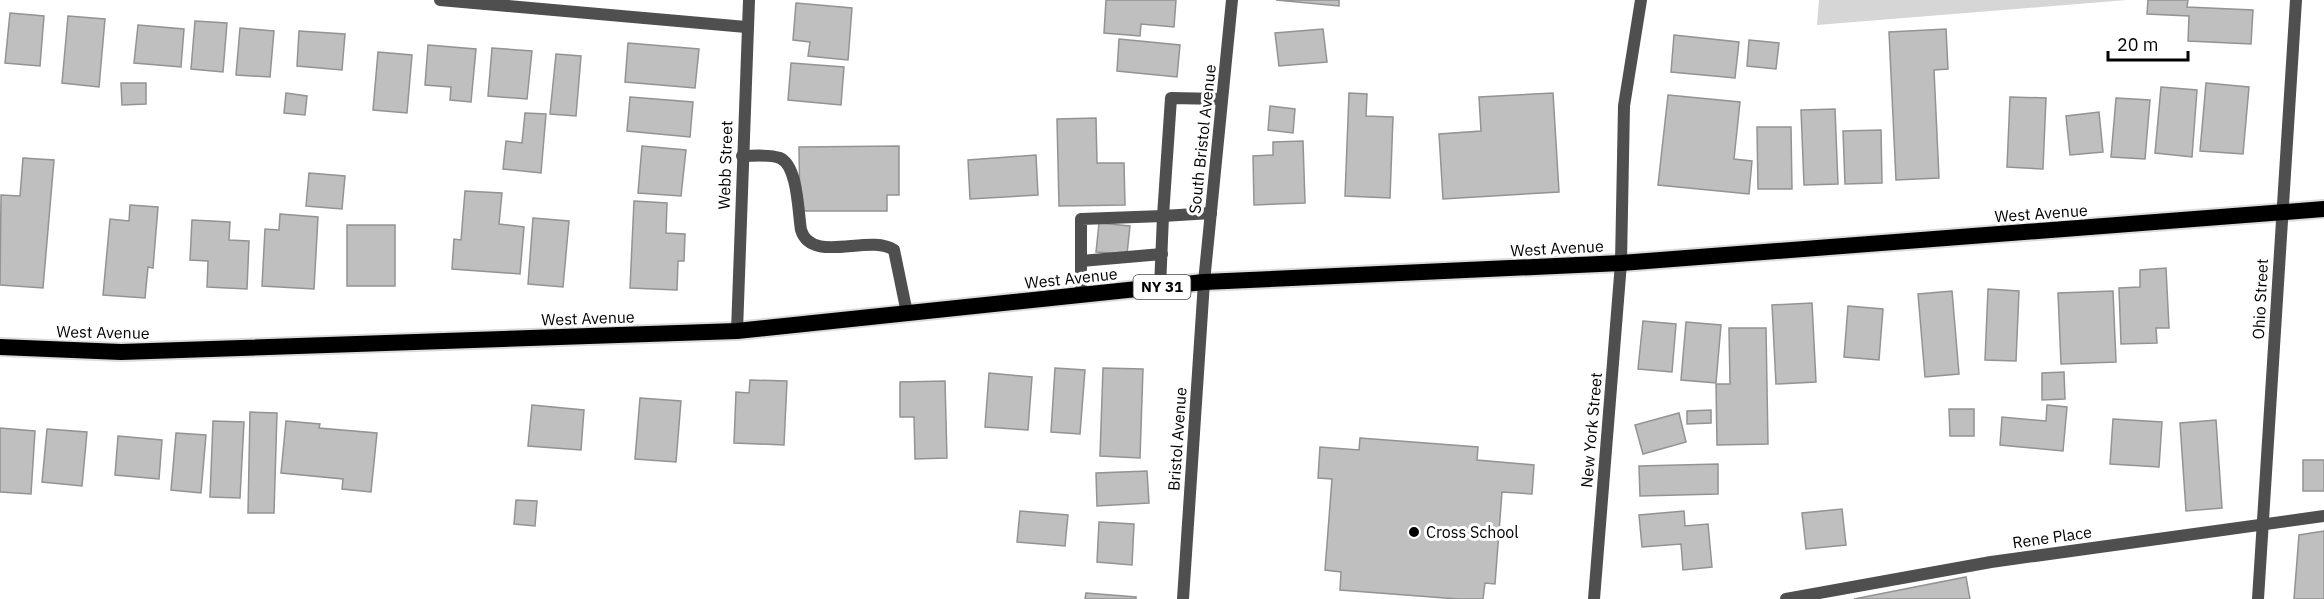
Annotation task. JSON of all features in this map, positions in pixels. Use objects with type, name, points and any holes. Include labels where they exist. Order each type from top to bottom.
[{"type":"highway","name":"West Avenue","points":[[0,347],[121,352],[737,331],[1204,282],[1621,263],[2324,209]]},
{"type":"street","points":[[440,0],[746,27]]},
{"type":"street","name":"Webb Street","points":[[737,331],[748,0]]},
{"type":"street","name":"South Bristol Avenue","points":[[1204,282],[1232,0]]},
{"type":"street","name":"New York Street","points":[[1594,599],[1621,263],[1624,106],[1641,0]]},
{"type":"street","name":"Ohio Street","points":[[2258,599],[2296,0]]},
{"type":"street","points":[[1160,287],[1171,98],[1222,99]]},
{"type":"street","points":[[742,156],[777,157],[787,162],[794,176],[803,237],[811,244],[821,246],[876,244],[887,245],[894,250],[907,314]]},
{"type":"street","points":[[1081,295],[1081,219],[1211,213]]},
{"type":"street","points":[[1081,261],[1162,254]]},
{"type":"street","name":"Bristol Avenue","points":[[1183,599],[1204,282]]},
{"type":"street","name":"Rene Place","points":[[1786,599],[1991,562],[2324,516]]},
{"type":"shaded area","points":[[1819,0],[2127,0],[1817,25]]},
{"type":"building","points":[[1106,0],[1176,0],[1174,27],[1141,24],[1140,36],[1104,33]]},
{"type":"building","points":[[1276,0],[1339,0],[1339,6]]},
{"type":"building","points":[[2148,0],[2188,0],[2187,7],[2253,10],[2251,44],[2188,41],[2189,16],[2147,14]]},
{"type":"building","points":[[796,3],[852,8],[848,60],[808,56],[810,42],[793,40]]},
{"type":"building","points":[[10,13],[44,16],[40,66],[5,63]]},
{"type":"building","points":[[68,16],[105,19],[99,87],[62,83]]},
{"type":"building","points":[[195,21],[227,23],[223,72],[191,69]]},
{"type":"building","points":[[138,25],[184,29],[181,67],[134,63]]},
{"type":"building","points":[[240,28],[274,31],[270,77],[236,75]]},
{"type":"building","points":[[1323,29],[1327,62],[1279,66],[1275,33]]},
{"type":"building","points":[[1946,29],[1948,69],[1934,70],[1939,178],[1896,180],[1889,32]]},
{"type":"building","points":[[299,31],[345,34],[342,70],[297,66]]},
{"type":"building","points":[[1674,35],[1739,42],[1735,78],[1671,72]]},
{"type":"building","points":[[1119,39],[1180,45],[1177,77],[1117,71]]},
{"type":"building","points":[[1749,40],[1779,43],[1776,69],[1747,66]]},
{"type":"building","points":[[628,43],[699,49],[695,88],[625,82]]},
{"type":"building","points":[[428,45],[476,49],[471,102],[450,100],[451,87],[425,85]]},
{"type":"building","points":[[492,48],[532,51],[527,99],[488,96]]},
{"type":"building","points":[[378,52],[412,55],[407,113],[373,110]]},
{"type":"building","points":[[556,54],[581,56],[576,116],[550,114]]},
{"type":"building","points":[[791,63],[844,67],[841,105],[788,100]]},
{"type":"building","points":[[121,83],[146,83],[146,104],[122,105]]},
{"type":"building","points":[[2206,83],[2249,87],[2243,154],[2200,151]]},
{"type":"building","points":[[2161,87],[2197,90],[2192,157],[2155,153]]},
{"type":"building","points":[[286,93],[307,96],[305,115],[284,113]]},
{"type":"building","points":[[1349,93],[1367,94],[1366,116],[1393,117],[1390,198],[1345,196]]},
{"type":"building","points":[[1553,93],[1559,192],[1443,199],[1439,134],[1481,131],[1479,97]]},
{"type":"building","points":[[1668,95],[1740,102],[1734,159],[1752,161],[1749,194],[1658,185]]},
{"type":"building","points":[[630,97],[693,102],[690,137],[627,131]]},
{"type":"building","points":[[2010,97],[2046,98],[2043,169],[2007,167]]},
{"type":"building","points":[[2116,98],[2150,100],[2145,159],[2111,157]]},
{"type":"building","points":[[1270,106],[1295,109],[1293,133],[1268,130]]},
{"type":"building","points":[[1835,109],[1838,184],[1804,185],[1801,110]]},
{"type":"building","points":[[2099,112],[2103,152],[2070,155],[2066,116]]},
{"type":"building","points":[[525,113],[546,114],[541,173],[503,169],[506,141],[522,143]]},
{"type":"building","points":[[1096,118],[1097,163],[1124,163],[1125,205],[1059,206],[1057,119]]},
{"type":"building","points":[[1757,127],[1791,127],[1792,189],[1758,189]]},
{"type":"building","points":[[1881,130],[1882,183],[1845,184],[1843,131]]},
{"type":"building","points":[[1303,141],[1305,203],[1254,205],[1253,156],[1273,155],[1273,142]]},
{"type":"building","points":[[642,146],[686,150],[681,196],[638,193]]},
{"type":"building","points":[[899,146],[899,195],[887,195],[887,211],[800,211],[799,147]]},
{"type":"building","points":[[1036,155],[1038,195],[970,199],[968,160]]},
{"type":"building","points":[[23,158],[54,160],[43,288],[0,285],[1,195],[20,196]]},
{"type":"building","points":[[309,173],[345,176],[342,209],[306,206]]},
{"type":"building","points":[[465,191],[502,193],[499,224],[524,227],[520,274],[452,269],[454,239],[461,240]]},
{"type":"building","points":[[634,201],[667,203],[666,233],[685,234],[684,261],[678,261],[677,290],[630,288]]},
{"type":"building","points":[[130,205],[158,207],[153,268],[148,267],[145,298],[103,295],[110,219],[129,221]]},
{"type":"building","points":[[280,214],[318,217],[314,289],[262,286],[265,229],[279,230]]},
{"type":"building","points":[[533,218],[569,221],[563,287],[528,284]]},
{"type":"building","points":[[192,220],[230,222],[229,240],[249,241],[247,289],[207,287],[208,261],[190,260]]},
{"type":"building","points":[[1099,223],[1130,226],[1127,254],[1096,252]]},
{"type":"building","points":[[347,225],[395,225],[395,286],[347,286]]},
{"type":"building","points":[[2166,268],[2169,328],[2156,328],[2157,343],[2121,344],[2119,288],[2140,287],[2140,270]]},
{"type":"building","points":[[1988,289],[2019,291],[2016,361],[1985,360]]},
{"type":"building","points":[[1952,291],[1959,374],[1925,377],[1918,294]]},
{"type":"building","points":[[2113,291],[2116,362],[2061,364],[2058,293]]},
{"type":"building","points":[[1812,303],[1816,382],[1776,384],[1772,305]]},
{"type":"building","points":[[1848,306],[1883,309],[1879,360],[1844,357]]},
{"type":"building","points":[[1643,321],[1676,324],[1672,372],[1638,369]]},
{"type":"building","points":[[1686,322],[1721,325],[1716,383],[1681,380]]},
{"type":"building","points":[[1729,328],[1766,328],[1768,444],[1717,445],[1716,384],[1730,384]]},
{"type":"building","points":[[1055,368],[1085,370],[1080,434],[1051,432]]},
{"type":"building","points":[[1103,368],[1143,369],[1140,458],[1100,456]]},
{"type":"building","points":[[2064,372],[2065,399],[2042,400],[2042,373]]},
{"type":"building","points":[[989,373],[1032,377],[1028,430],[985,427]]},
{"type":"building","points":[[750,380],[787,381],[784,445],[734,443],[736,392],[749,393]]},
{"type":"building","points":[[945,381],[947,458],[915,459],[914,417],[900,417],[900,382]]},
{"type":"building","points":[[640,398],[681,401],[676,462],[635,459]]},
{"type":"building","points":[[532,405],[584,410],[581,450],[528,446]]},
{"type":"building","points":[[2047,405],[2067,407],[2063,451],[2000,445],[2002,417],[2046,421]]},
{"type":"building","points":[[1949,409],[1974,409],[1974,436],[1950,436]]},
{"type":"building","points":[[1711,410],[1711,423],[1687,424],[1687,411]]},
{"type":"building","points":[[250,412],[277,413],[274,513],[248,513]]},
{"type":"building","points":[[1679,413],[1686,442],[1643,454],[1635,425]]},
{"type":"building","points":[[2113,419],[2162,422],[2159,467],[2110,464]]},
{"type":"building","points":[[2216,420],[2222,508],[2186,511],[2180,423]]},
{"type":"building","points":[[213,421],[244,422],[240,498],[210,497]]},
{"type":"building","points":[[286,421],[320,424],[319,428],[377,433],[371,492],[342,489],[343,479],[281,473]]},
{"type":"building","points":[[0,428],[35,431],[31,494],[0,492]]},
{"type":"building","points":[[47,429],[87,432],[82,486],[42,482]]},
{"type":"building","points":[[176,433],[206,435],[201,493],[171,490]]},
{"type":"building","points":[[118,436],[162,440],[159,479],[115,475]]},
{"type":"building","name":"Cross School","points":[[1360,438],[1478,447],[1477,460],[1534,465],[1532,494],[1502,492],[1495,584],[1485,583],[1483,599],[1340,590],[1341,572],[1325,570],[1332,479],[1318,478],[1320,447],[1359,450]]},
{"type":"building","points":[[2303,460],[2324,460],[2324,491],[2303,491]]},
{"type":"building","points":[[1718,464],[1718,494],[1640,496],[1639,466]]},
{"type":"building","points":[[1147,471],[1149,503],[1097,506],[1096,473]]},
{"type":"building","points":[[516,500],[537,501],[535,526],[514,524]]},
{"type":"building","points":[[1842,509],[1846,545],[1806,549],[1802,513]]},
{"type":"building","points":[[1020,511],[1068,515],[1065,546],[1017,542]]},
{"type":"building","points":[[1684,511],[1685,526],[1708,524],[1712,567],[1683,570],[1681,544],[1642,547],[1639,515]]},
{"type":"building","points":[[1099,522],[1134,524],[1132,565],[1097,562]]},
{"type":"building","points":[[2324,531],[2324,599],[2294,599],[2299,535]]},
{"type":"building","points":[[1966,577],[1970,599],[1854,599]]},
{"type":"building","points":[[1086,593],[1136,597],[1136,599],[1085,599]]},
{"type":"place","name":"Cross School","points":[[1414,532]]}]
